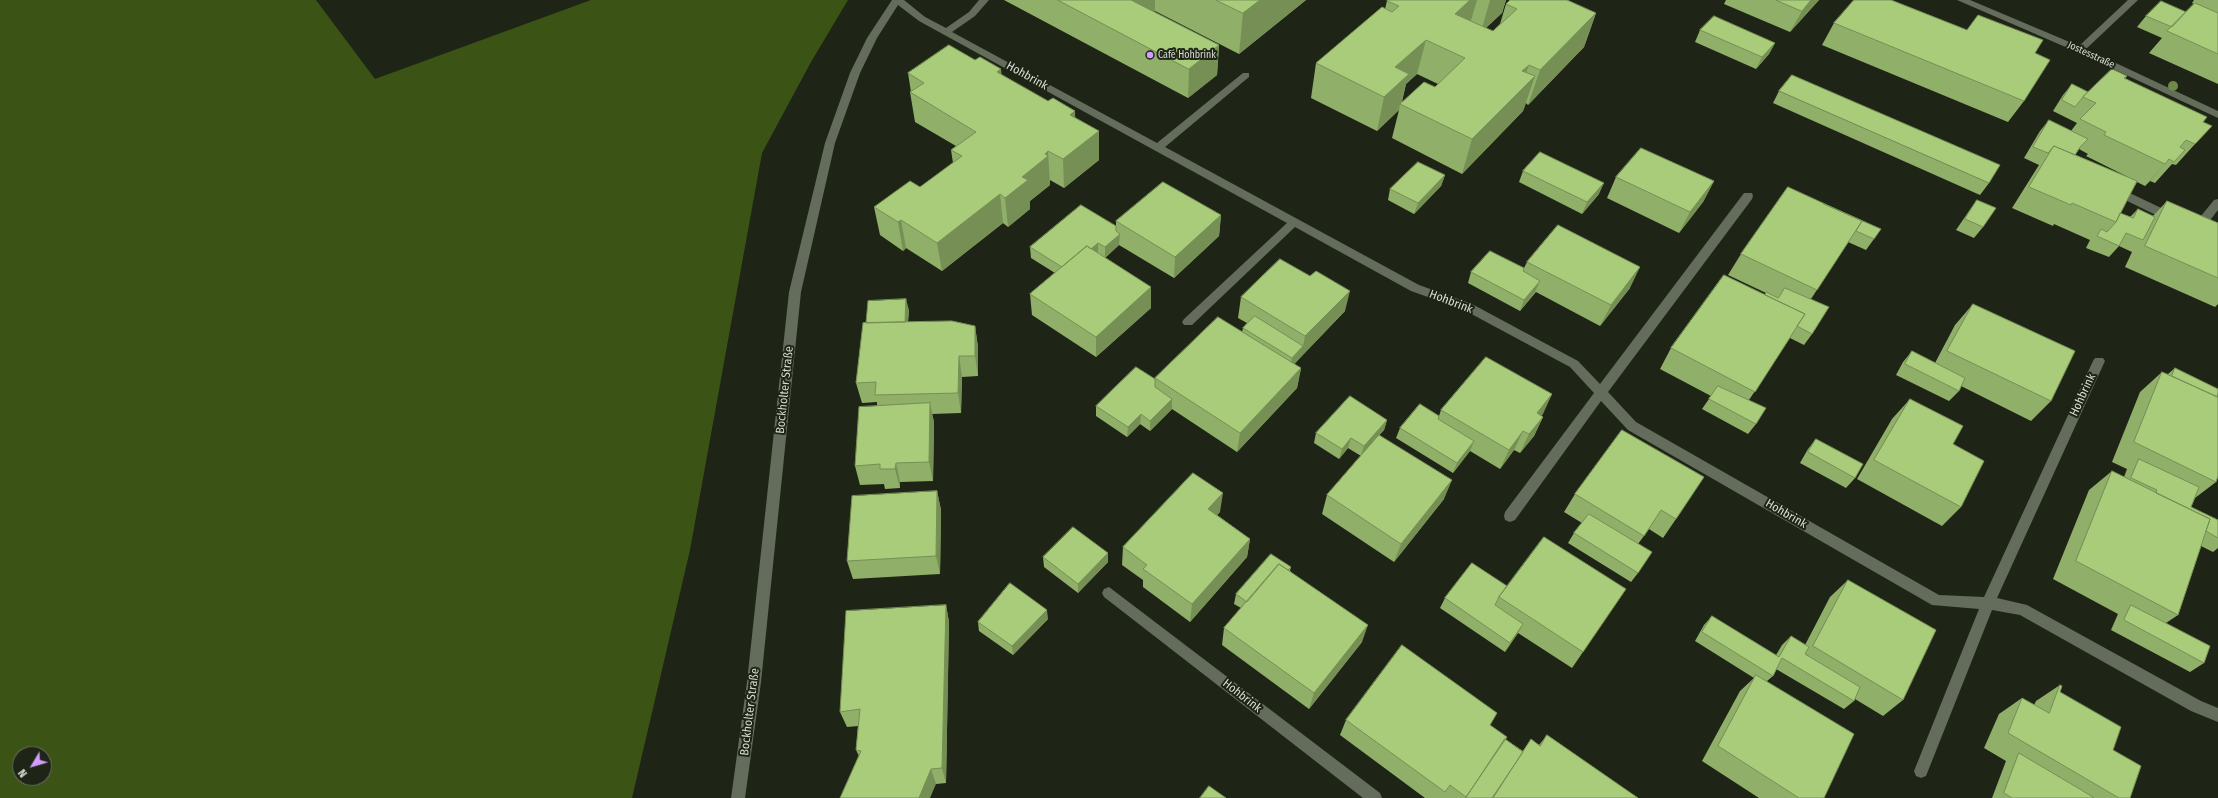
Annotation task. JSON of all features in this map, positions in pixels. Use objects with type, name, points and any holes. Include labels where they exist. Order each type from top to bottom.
[{"type":"street","name":"Hohbrink","points":[[897,0],[922,19],[1415,288],[1468,307],[1574,364],[1632,426],[1937,601],[1988,603],[2022,609],[2196,706],[2218,715]]},
{"type":"street","name":"Bockholter Straße","points":[[738,798],[754,682],[795,292],[830,143],[855,73],[872,38],[897,0]]},
{"type":"street","points":[[946,32],[972,14],[984,0]]},
{"type":"street","name":"Jostesstraße","points":[[1962,0],[2080,50],[2218,115]]},
{"type":"street","points":[[2080,50],[2133,0]]},
{"type":"street","points":[[1158,148],[1246,75]]},
{"type":"street","points":[[2106,185],[2207,236]]},
{"type":"street","points":[[1510,516],[1600,392],[1748,196]]},
{"type":"street","points":[[2189,226],[2218,203]]},
{"type":"street","points":[[1188,322],[1293,222]]},
{"type":"street","name":"Hohbrink","points":[[1921,771],[1988,603],[2099,361]]},
{"type":"street","name":"Hohbrink","points":[[1109,593],[1375,798]]},
{"type":"green space","points":[[0,0],[316,0],[375,79],[591,0],[848,0],[811,62],[762,153],[690,550],[632,798],[0,798]]},
{"type":"building","points":[[1058,0],[1131,0],[1219,45],[1189,69]]},
{"type":"building","points":[[1216,0],[1260,0],[1243,13]]},
{"type":"building","points":[[1470,0],[1455,14],[1493,31],[1517,9],[1506,4],[1510,0],[1567,0],[1596,13],[1540,70],[1529,65],[1522,71],[1535,76],[1472,139],[1400,104],[1424,82],[1435,87],[1465,58],[1426,40],[1395,67],[1409,74],[1384,97],[1316,63],[1382,7],[1392,12],[1399,6],[1387,1]]},
{"type":"building","points":[[1776,0],[1811,0],[1802,11]]},
{"type":"building","points":[[1854,0],[1891,0],[1967,30],[1978,15],[2043,40],[2035,53],[2050,60],[2024,101],[1834,23]]},
{"type":"building","points":[[2161,1],[2186,12],[2172,27],[2146,16]]},
{"type":"building","points":[[2195,3],[2218,13],[2218,54],[2167,31]]},
{"type":"building","points":[[1714,16],[1775,43],[1762,57],[1700,30]]},
{"type":"building","points":[[949,45],[975,60],[980,57],[1001,69],[997,72],[1048,101],[1053,98],[1075,111],[1070,115],[1099,131],[1063,159],[1048,151],[1045,154],[1048,156],[1022,177],[1028,180],[1005,198],[1000,194],[937,243],[901,220],[898,222],[874,207],[910,181],[920,187],[962,156],[951,150],[976,132],[910,92],[924,83],[908,73]]},
{"type":"building","points":[[2112,69],[2127,76],[2124,78],[2207,117],[2203,122],[2212,126],[2195,144],[2186,140],[2180,147],[2185,150],[2174,162],[2169,159],[2165,164],[2104,135],[2106,132],[2080,119],[2096,103],[2083,97]]},
{"type":"building","points":[[1792,75],[2000,165],[1989,183],[1779,91]]},
{"type":"building","points":[[2072,84],[2088,92],[2075,107],[2062,100]]},
{"type":"building","points":[[2049,120],[2088,139],[2075,155],[2054,146],[2048,153],[2033,147]]},
{"type":"building","points":[[2054,146],[2137,181],[2116,222],[2072,203],[2071,205],[2029,187]]},
{"type":"building","points":[[1641,148],[1714,181],[1690,212],[1616,177]]},
{"type":"building","points":[[1540,152],[1604,183],[1587,202],[1523,171]]},
{"type":"building","points":[[1418,162],[1445,175],[1418,203],[1390,189]]},
{"type":"building","points":[[1163,182],[1221,215],[1175,257],[1116,221]]},
{"type":"building","points":[[1788,187],[1862,221],[1817,290],[1741,254]]},
{"type":"building","points":[[1977,200],[1996,208],[1983,227],[1965,219]]},
{"type":"building","points":[[2167,201],[2218,223],[2218,278],[2145,246]]},
{"type":"building","points":[[1824,204],[1881,229],[1874,239],[1856,231],[1862,221]]},
{"type":"building","points":[[1081,205],[1116,226],[1116,231],[1120,234],[1105,247],[1098,243],[1091,249],[1087,246],[1062,267],[1030,247]]},
{"type":"building","points":[[2138,209],[2155,217],[2143,240],[2126,233],[2119,246],[2097,236],[2101,229],[2107,232],[2116,222],[2120,213],[2133,218]]},
{"type":"building","points":[[1558,225],[1640,267],[1611,305],[1527,262]]},
{"type":"building","points":[[1087,246],[1151,287],[1096,337],[1030,294]]},
{"type":"building","points":[[1490,251],[1524,268],[1523,271],[1540,281],[1524,300],[1471,272]]},
{"type":"building","points":[[1280,259],[1310,276],[1316,271],[1350,291],[1305,336],[1241,297]]},
{"type":"building","points":[[1724,275],[1805,314],[1755,392],[1671,348]]},
{"type":"building","points":[[1785,288],[1829,307],[1812,334],[1797,326],[1805,314],[1765,295],[1766,292],[1778,298]]},
{"type":"building","points":[[906,299],[905,322],[866,323],[868,301]]},
{"type":"building","points":[[1973,304],[2075,351],[2051,401],[1947,351]]},
{"type":"building","points":[[1255,316],[1303,346],[1292,358],[1243,328]]},
{"type":"building","points":[[1218,317],[1301,368],[1240,433],[1155,378]]},
{"type":"building","points":[[952,321],[975,326],[975,356],[959,356],[958,393],[875,395],[876,382],[856,383],[863,323]]},
{"type":"building","points":[[1912,351],[1965,378],[1959,391],[1905,364]]},
{"type":"building","points":[[1486,357],[1552,394],[1537,413],[1543,417],[1529,434],[1523,431],[1509,450],[1441,410]]},
{"type":"building","points":[[1136,367],[1155,379],[1155,387],[1172,399],[1150,421],[1141,414],[1128,427],[1096,406]]},
{"type":"building","points":[[2175,368],[2218,389],[2217,397],[2172,376]]},
{"type":"building","points":[[2162,372],[2218,397],[2218,476],[2216,482],[2134,442]]},
{"type":"building","points":[[1718,386],[1766,408],[1756,424],[1709,399]]},
{"type":"building","points":[[1350,396],[1387,420],[1364,446],[1351,438],[1342,449],[1316,433]]},
{"type":"building","points":[[1910,399],[1963,426],[1953,444],[1984,461],[1961,507],[1874,460]]},
{"type":"building","points":[[930,403],[929,462],[896,463],[895,469],[880,469],[880,464],[855,466],[859,407]]},
{"type":"building","points":[[1420,404],[1439,416],[1438,419],[1474,441],[1457,463],[1400,428]]},
{"type":"building","points":[[1622,430],[1704,477],[1676,519],[1661,510],[1644,536],[1575,494]]},
{"type":"building","points":[[1379,435],[1452,480],[1401,544],[1327,495]]},
{"type":"building","points":[[1816,439],[1863,464],[1855,478],[1808,452]]},
{"type":"building","points":[[2139,459],[2199,487],[2191,507],[2218,520],[2218,538],[2206,531],[2210,519],[2156,493],[2157,490],[2131,478]]},
{"type":"building","points":[[2112,471],[2210,519],[2178,615],[2076,561]]},
{"type":"building","points":[[1193,473],[1223,493],[1208,509],[1250,539],[1192,604],[1143,569],[1147,565],[1123,547]]},
{"type":"building","points":[[937,491],[936,556],[847,561],[852,496]]},
{"type":"building","points":[[1589,514],[1652,552],[1638,573],[1574,533]]},
{"type":"building","points":[[1073,527],[1108,553],[1078,584],[1043,557]]},
{"type":"building","points":[[1544,537],[1626,589],[1583,652],[1499,597]]},
{"type":"building","points":[[1271,554],[1291,567],[1288,570],[1279,564],[1247,602],[1236,594]]},
{"type":"building","points":[[1472,563],[1507,586],[1495,605],[1523,624],[1510,643],[1445,598]]},
{"type":"building","points":[[1279,564],[1368,625],[1314,693],[1224,628]]},
{"type":"building","points":[[1848,580],[1936,630],[1903,700],[1813,646]]},
{"type":"building","points":[[1010,583],[1047,610],[1012,646],[978,622]]},
{"type":"building","points":[[946,605],[942,768],[931,769],[919,798],[840,798],[861,751],[856,750],[860,709],[840,712],[846,611]]},
{"type":"building","points":[[2131,605],[2210,646],[2204,663],[2124,620]]},
{"type":"building","points":[[1712,616],[1779,657],[1791,636],[1809,647],[1805,654],[1860,687],[1854,701],[1782,658],[1773,676],[1702,632]]},
{"type":"building","points":[[1402,645],[1497,713],[1490,725],[1507,737],[1466,797],[1450,785],[1445,792],[1346,720]]},
{"type":"building","points":[[1756,675],[1854,734],[1824,798],[1799,798],[1718,746]]},
{"type":"building","points":[[2060,685],[2062,686],[2060,692],[2121,727],[2113,750],[2141,766],[2130,798],[2119,798],[2008,733],[2022,698],[2049,713]]},
{"type":"building","points":[[1547,735],[1638,798],[1493,798],[1531,739],[1540,746]]},
{"type":"building","points":[[1505,739],[1523,752],[1492,798],[1466,798]]},
{"type":"building","points":[[2019,753],[2093,798],[2012,798],[2004,793]]},
{"type":"building","points":[[1209,786],[1226,798],[1200,798]]},
{"type":"place","name":"Café Hohbrink","points":[[1150,55]]}]
